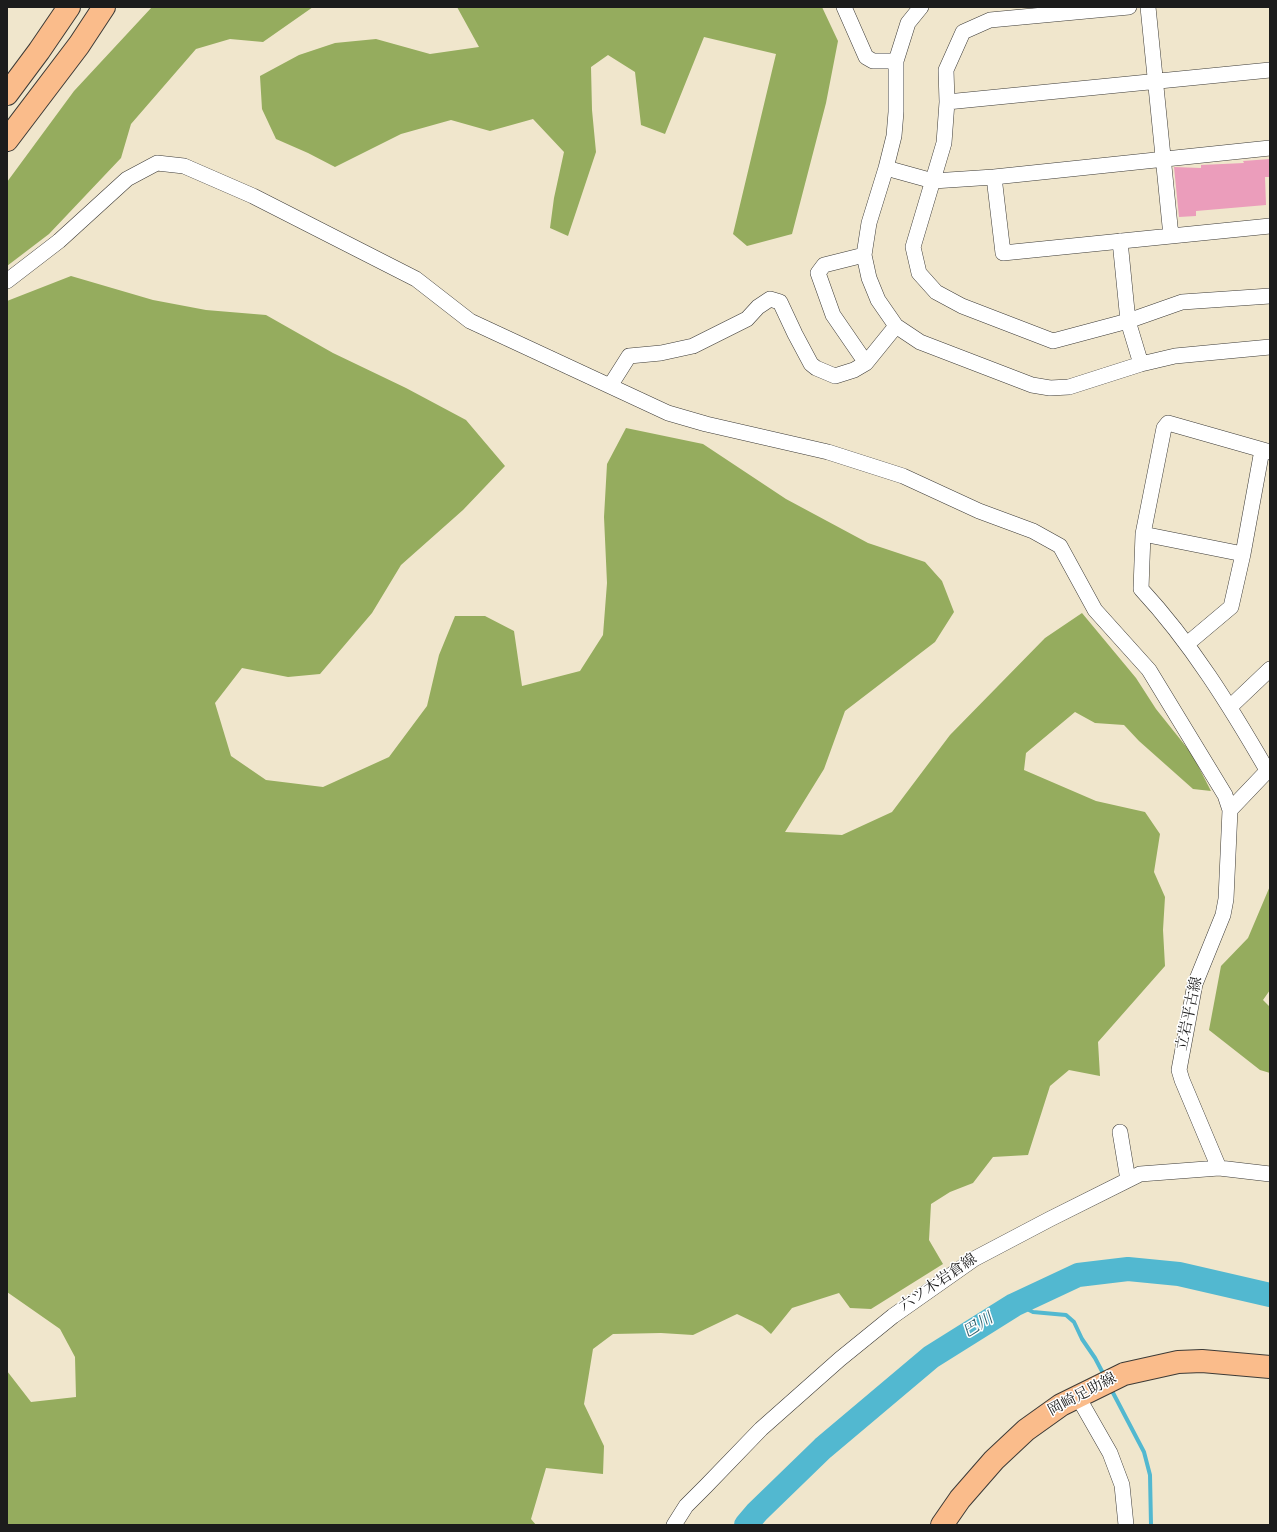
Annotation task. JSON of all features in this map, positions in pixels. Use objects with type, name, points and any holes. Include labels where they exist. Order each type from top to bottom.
[{"type":"main road","points":[[7,94],[69,7]]},
{"type":"main road","points":[[7,140],[79,44],[104,7]]},
{"type":"main road","name":"岡崎足助線","points":[[942,1525],[960,1500],[994,1460],[1026,1430],[1061,1405],[1124,1374],[1178,1362],[1228,1363],[1270,1367]]},
{"type":"street","points":[[844,7],[866,57],[873,61],[896,61]]},
{"type":"street","points":[[921,7],[908,23],[896,61],[896,112],[894,136],[869,223],[864,255],[872,288],[878,300],[896,326],[920,342],[1032,385],[1050,388],[1069,387],[1141,364],[1176,356],[1270,347]]},
{"type":"street","points":[[1130,7],[990,20],[963,32],[946,70],[947,102],[944,142],[913,247],[919,273],[936,292],[962,306],[1053,341],[1128,321],[1182,302],[1270,296]]},
{"type":"street","points":[[1148,7],[1171,236]]},
{"type":"street","points":[[947,102],[1270,70]]},
{"type":"street","points":[[886,168],[933,181],[994,177],[1270,148]]},
{"type":"street","points":[[7,281],[59,241],[127,179],[157,163],[184,166],[254,196],[416,279],[470,321],[668,413],[706,424],[828,452],[903,476],[979,512],[1033,531],[1060,546],[1094,610],[1149,670],[1225,796],[1230,810],[1269,769],[1230,707],[1187,644],[1158,607],[1141,589],[1143,534],[1164,428],[1168,423],[1266,451],[1231,607],[1187,644]]},
{"type":"street","points":[[994,177],[1003,253],[1270,226]]},
{"type":"street","points":[[1120,241],[1128,321],[1141,364]]},
{"type":"street","points":[[864,255],[824,265],[818,273],[833,315],[866,363]]},
{"type":"street","points":[[610,386],[629,356],[661,353],[693,346],[747,319],[758,307],[770,299],[780,302],[811,364],[816,368],[835,376],[854,370],[866,363],[896,326]]},
{"type":"street","points":[[1143,534],[1243,554]]},
{"type":"street","points":[[1230,707],[1270,669]]},
{"type":"street","name":"立岩平古線","points":[[1219,1168],[1179,1070],[1195,984],[1223,915],[1226,899],[1230,810]]},
{"type":"street","points":[[1120,1132],[1128,1180]]},
{"type":"street","name":"六ツ木岩倉線","points":[[674,1525],[686,1506],[761,1429],[840,1359],[893,1316],[974,1259],[1140,1174],[1219,1168],[1270,1174]]},
{"type":"street","points":[[1078,1397],[1110,1453],[1115,1466],[1122,1485],[1126,1525]]},
{"type":"green space","points":[[152,7],[313,7],[263,42],[230,39],[196,49],[131,124],[121,158],[49,234],[7,266],[7,182],[74,91]]},
{"type":"green space","points":[[457,7],[822,7],[838,41],[826,103],[792,234],[747,246],[733,234],[776,54],[704,37],[665,134],[641,125],[635,72],[608,55],[591,67],[592,110],[596,152],[568,236],[550,228],[554,198],[564,152],[533,119],[490,131],[451,120],[401,134],[335,167],[276,139],[262,109],[260,76],[299,55],[335,43],[376,39],[430,54],[479,47]]},
{"type":"green space","points":[[71,276],[153,300],[206,310],[266,315],[333,353],[406,388],[466,420],[505,466],[463,510],[401,565],[372,613],[320,674],[288,677],[242,668],[215,703],[231,756],[266,780],[323,787],[389,757],[427,706],[439,655],[455,616],[485,616],[514,631],[522,686],[580,671],[603,635],[607,583],[604,517],[607,464],[626,428],[703,444],[786,499],[868,543],[925,562],[942,581],[954,612],[935,642],[845,711],[824,769],[785,832],[842,835],[892,812],[950,735],[1045,638],[1082,613],[1136,678],[1156,709],[1192,754],[1211,791],[1193,789],[1139,741],[1124,725],[1095,723],[1075,712],[1026,753],[1024,770],[1096,801],[1145,812],[1160,834],[1154,872],[1165,897],[1163,930],[1165,966],[1098,1042],[1100,1076],[1069,1070],[1050,1086],[1028,1155],[993,1157],[973,1183],[950,1192],[931,1204],[929,1240],[943,1264],[871,1309],[850,1308],[839,1293],[792,1308],[771,1334],[762,1326],[737,1314],[693,1335],[661,1333],[613,1334],[593,1349],[584,1404],[604,1446],[603,1474],[546,1468],[531,1519],[536,1525],[7,1525],[7,1371],[31,1402],[76,1397],[75,1357],[60,1329],[7,1292],[7,301]]},
{"type":"green space","points":[[1270,886],[1270,990],[1263,1000],[1270,1007],[1270,1073],[1260,1070],[1209,1030],[1221,966],[1248,938]]},
{"type":"building","points":[[1270,159],[1270,177],[1265,177],[1266,205],[1196,211],[1196,216],[1179,217],[1174,167],[1201,168],[1201,165],[1244,163],[1243,161]]},
{"type":"waterway","name":"巴川","points":[[746,1525],[757,1512],[823,1448],[931,1357],[1014,1305],[1078,1275],[1128,1269],[1179,1274],[1270,1295]]},
{"type":"waterway","points":[[1011,1301],[1033,1312],[1066,1315],[1074,1322],[1082,1339],[1095,1358],[1105,1377]]},
{"type":"waterway","points":[[1111,1389],[1144,1452],[1150,1475],[1151,1525]]}]
